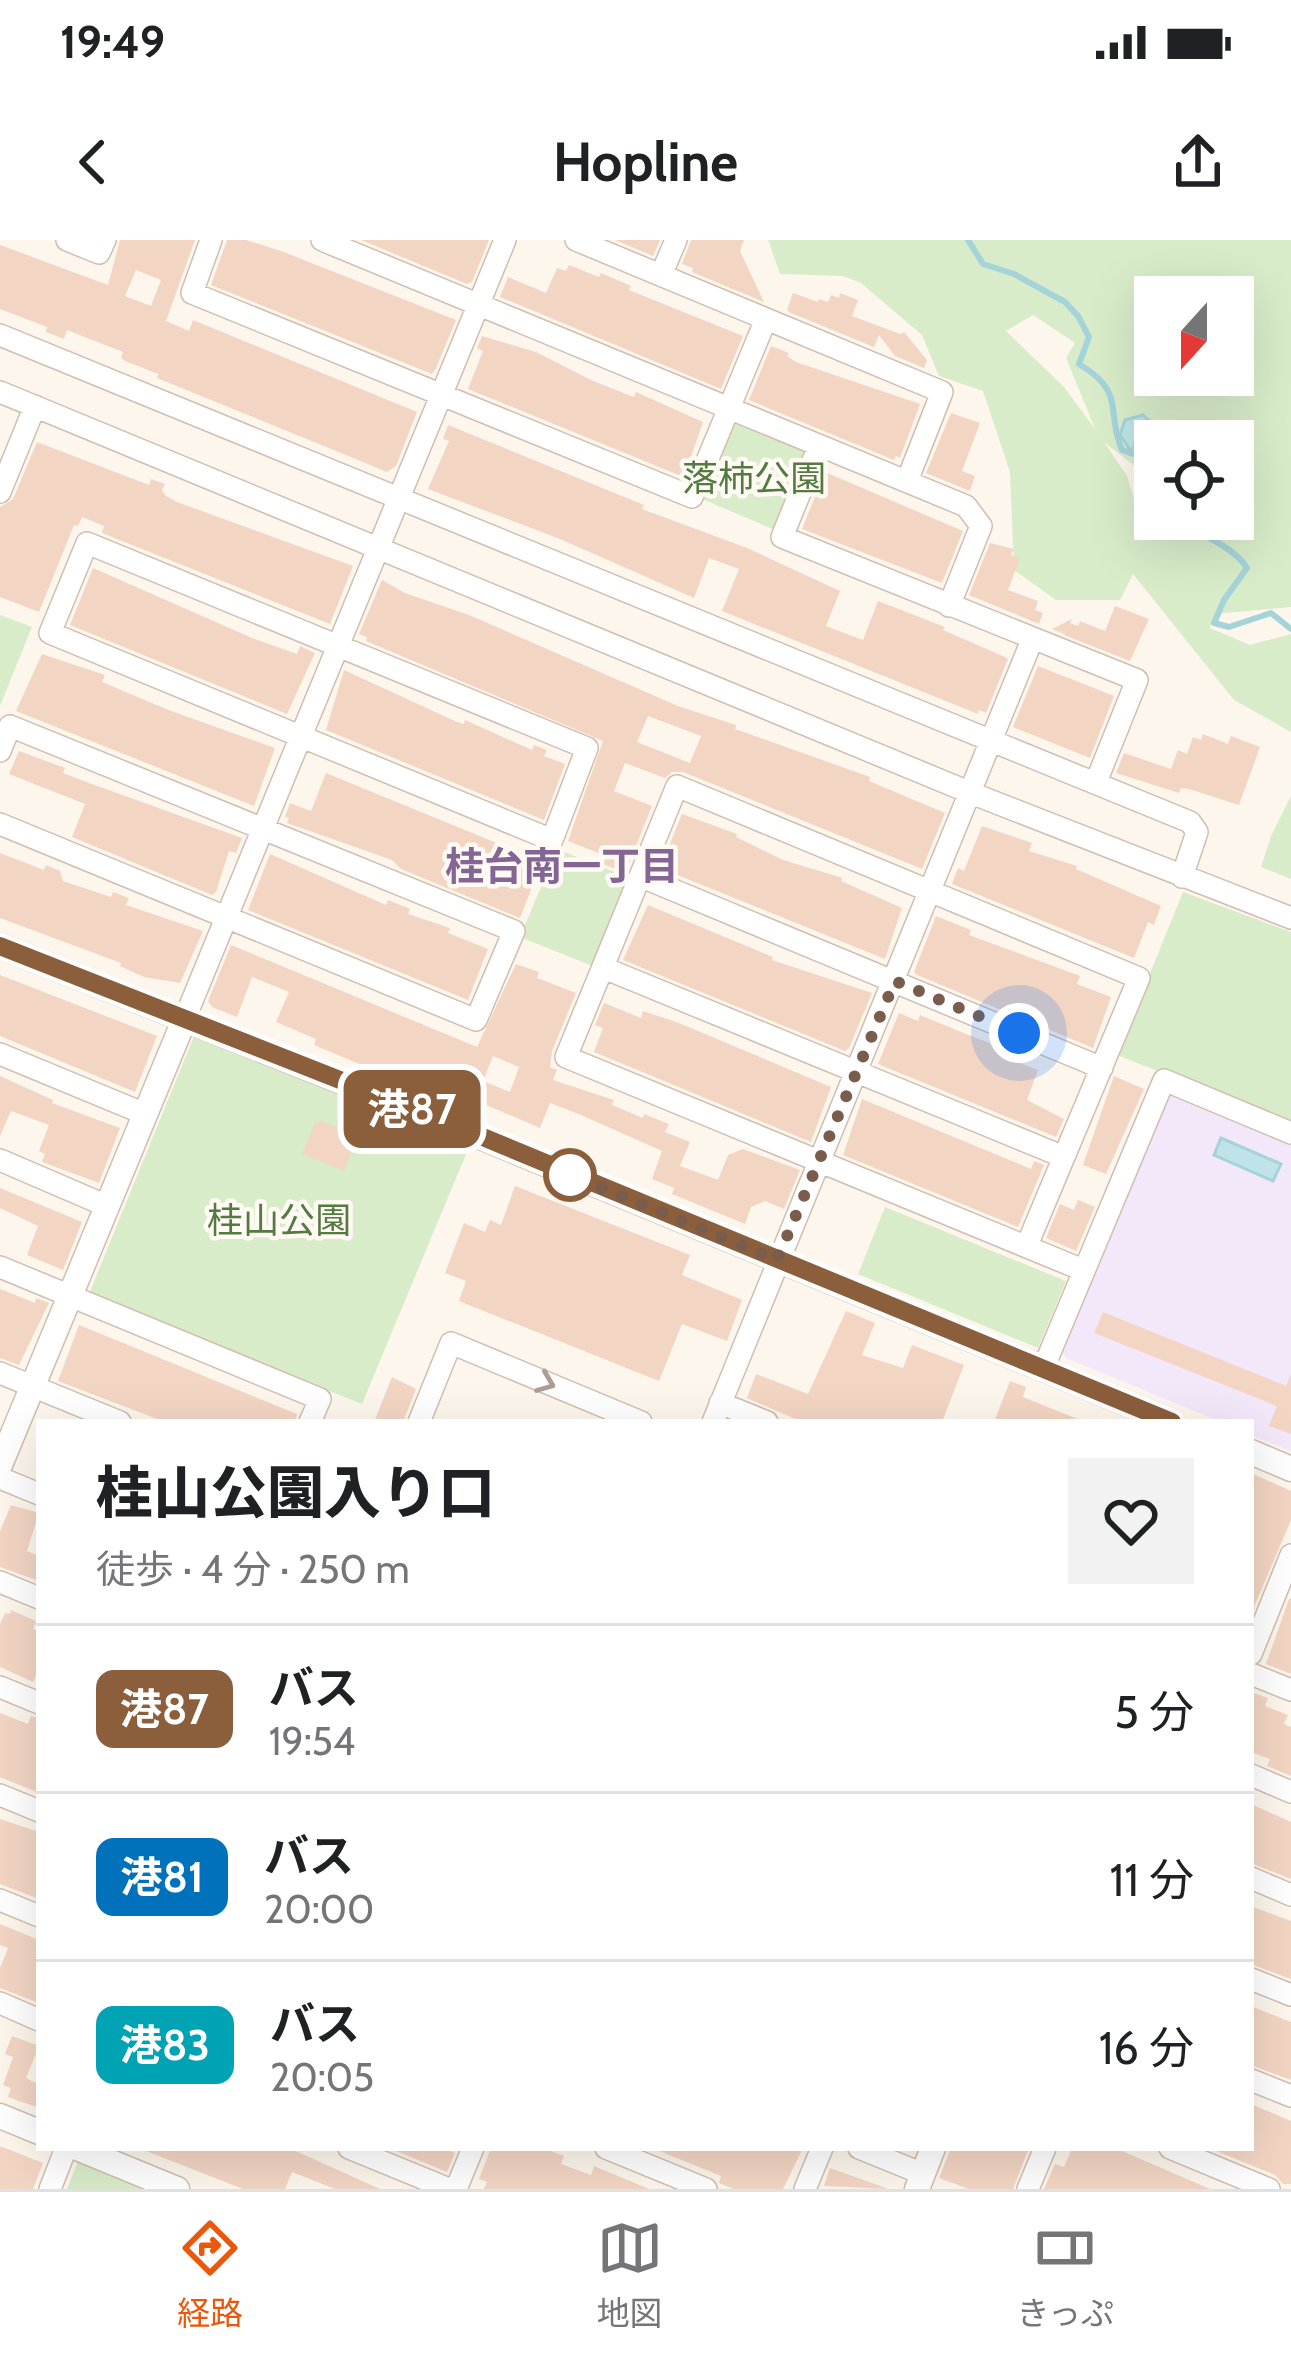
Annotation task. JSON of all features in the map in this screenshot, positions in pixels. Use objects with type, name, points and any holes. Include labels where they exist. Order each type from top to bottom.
[{"type":"street","points":[[67,240],[99,254],[105,240]]},
{"type":"street","points":[[211,240],[192,293],[692,497],[766,319]]},
{"type":"street","points":[[322,240],[965,506],[981,526],[949,606]]},
{"type":"street","points":[[0,1465],[505,240]]},
{"type":"street","points":[[576,240],[942,392],[907,481]]},
{"type":"street","points":[[661,275],[676,240]]},
{"type":"street","points":[[0,335],[1190,822],[1197,832],[1182,877]]},
{"type":"street","points":[[0,392],[971,793],[1291,918]]},
{"type":"street","points":[[2,482],[35,406]]},
{"type":"street","points":[[819,446],[782,537],[1137,680],[1096,782]]},
{"type":"street","points":[[88,543],[587,748],[552,840],[301,736],[50,633],[88,543]]},
{"type":"street","points":[[751,1419],[716,1412],[1032,640]]},
{"type":"street","points":[[0,751],[10,725],[514,931],[476,1020],[0,824]]},
{"type":"street","points":[[1027,1245],[1139,978],[677,786],[566,1057],[1083,1270]]},
{"type":"street","points":[[642,877],[1102,1068]]},
{"type":"street","points":[[0,946],[1043,1369],[1126,1414]]},
{"type":"street","points":[[604,968],[1064,1157]]},
{"type":"street","points":[[0,1054],[145,1114]]},
{"type":"street","points":[[1043,1369],[1164,1080],[1291,1133]]},
{"type":"street","points":[[0,1160],[107,1206]]},
{"type":"street","points":[[0,1267],[320,1399],[311,1419]]},
{"type":"street","points":[[420,1419],[451,1343],[634,1419]]},
{"type":"street","points":[[0,1373],[113,1419]]},
{"type":"street","points":[[1254,1454],[1291,1468]]},
{"type":"street","points":[[0,1478],[36,1493]]},
{"type":"street","points":[[1254,1648],[1285,1585],[1291,1555]]},
{"type":"street","points":[[0,1582],[36,1597]]},
{"type":"street","points":[[1254,1674],[1291,1690]]},
{"type":"street","points":[[0,1687],[36,1702]]},
{"type":"street","points":[[1254,1776],[1291,1792]]},
{"type":"street","points":[[0,1796],[36,1810]]},
{"type":"street","points":[[1254,1879],[1291,1895]]},
{"type":"street","points":[[0,1900],[36,1915]]},
{"type":"street","points":[[1254,1979],[1291,1995]]},
{"type":"street","points":[[0,2003],[36,2019]]},
{"type":"street","points":[[1254,2081],[1291,2096]]},
{"type":"street","points":[[0,2116],[36,2131]]},
{"type":"street","points":[[50,2189],[65,2151]]},
{"type":"street","points":[[84,2151],[177,2189]]},
{"type":"street","points":[[357,2151],[452,2189],[471,2151]]},
{"type":"street","points":[[613,2151],[706,2189]]},
{"type":"street","points":[[805,2189],[821,2151]]},
{"type":"street","points":[[864,2151],[920,2182],[932,2151]]},
{"type":"street","points":[[1028,2189],[1044,2151]]},
{"type":"street","points":[[1177,2151],[1269,2189]]},
{"type":"shaded area","points":[[1172,1095],[1291,1144],[1291,1451],[1254,1436],[1254,1419],[1214,1419],[1066,1358],[1061,1349],[1165,1099]]},
{"type":"green space","points":[[768,240],[1291,240],[1291,607],[1215,614],[1210,628],[1250,645],[1291,634],[1291,732],[1234,700],[1133,574],[1120,600],[1056,600],[1014,570],[1010,472],[983,391],[939,376],[922,335],[861,283],[843,276],[780,274]],"holes":[[[1033,315],[1075,343],[1066,358],[1095,429],[1064,387],[1006,331]]]},
{"type":"green space","name":"落柿公園","points":[[735,421],[805,448],[775,530],[702,499]]},
{"type":"green space","points":[[0,615],[32,627],[0,706]]},
{"type":"green space","points":[[1291,796],[1291,879],[1261,867]]},
{"type":"green space","points":[[557,849],[632,879],[595,967],[520,937]]},
{"type":"green space","points":[[1183,892],[1291,932],[1291,1124],[1117,1055]]},
{"type":"green space","name":"桂山公園","points":[[194,1036],[469,1147],[362,1404],[89,1294]]},
{"type":"green space","points":[[885,1207],[1066,1281],[1038,1348],[858,1274]]},
{"type":"green space","points":[[80,2156],[160,2189],[67,2189]]},
{"type":"water","points":[[1143,415],[1148,420],[1134,420],[1131,451],[1120,435],[1125,420]]},
{"type":"water","points":[[1221,1138],[1281,1164],[1273,1181],[1214,1155]]},
{"type":"building","points":[[120,240],[195,240],[166,321],[189,331],[193,320],[417,412],[396,466],[387,472],[157,378],[158,374],[121,358],[123,352],[67,330],[64,339],[46,332],[47,327],[0,309],[0,245],[108,285]],"holes":[[[136,270],[161,280],[151,306],[125,296]]]},
{"type":"building","points":[[227,240],[246,240],[281,251],[456,320],[436,368],[432,374],[211,285]]},
{"type":"building","points":[[361,240],[489,240],[467,284]]},
{"type":"building","points":[[615,240],[660,240],[653,256]]},
{"type":"building","points":[[691,240],[744,240],[740,251],[764,302],[682,264]]},
{"type":"building","points":[[569,265],[599,277],[601,273],[631,286],[629,290],[743,336],[721,389],[500,297],[508,277],[546,293],[557,268],[566,271]]},
{"type":"building","points":[[793,293],[818,302],[828,302],[831,295],[839,298],[840,293],[858,300],[852,316],[904,332],[927,360],[924,368],[895,356],[879,335],[874,347],[791,313],[787,310]]},
{"type":"building","points":[[482,336],[536,352],[593,381],[634,397],[636,392],[703,422],[685,474],[468,389],[483,351],[477,348]]},
{"type":"building","points":[[771,346],[789,353],[796,362],[920,404],[900,458],[894,460],[749,400]]},
{"type":"building","points":[[951,413],[980,423],[962,471],[975,476],[970,491],[926,473]]},
{"type":"building","points":[[448,425],[840,591],[826,626],[863,640],[878,601],[1005,657],[986,713],[979,710],[978,714],[722,611],[739,569],[709,558],[694,598],[560,539],[428,489],[449,441],[443,439]]},
{"type":"building","points":[[37,442],[149,485],[151,479],[165,484],[166,496],[177,502],[353,566],[330,624],[102,533],[104,526],[82,517],[74,525],[39,612],[0,597],[0,507],[13,499]]},
{"type":"building","points":[[825,472],[963,531],[942,583],[802,529]]},
{"type":"building","points":[[990,543],[1014,549],[1011,555],[1020,558],[1008,590],[1038,601],[1035,610],[1043,613],[1039,624],[969,595]]},
{"type":"building","points":[[93,568],[252,638],[297,654],[300,646],[315,653],[287,714],[70,625]]},
{"type":"building","points":[[382,580],[678,706],[870,777],[869,781],[945,813],[922,869],[683,772],[665,778],[625,763],[614,791],[652,806],[625,873],[603,864],[606,856],[568,841],[603,741],[359,634]],"holes":[[[648,716],[701,736],[690,763],[637,742]]]},
{"type":"building","points":[[1115,606],[1149,619],[1130,661],[1064,635],[1067,628],[1064,634],[1052,629],[1072,619],[1070,623],[1078,626],[1080,621],[1105,631]]},
{"type":"building","points":[[42,654],[105,675],[102,682],[171,711],[275,748],[254,806],[16,711]]},
{"type":"building","points":[[1038,666],[1114,696],[1090,758],[1013,727]]},
{"type":"building","points":[[344,670],[457,722],[464,724],[465,720],[532,750],[534,745],[547,750],[544,756],[565,764],[544,820],[326,730]]},
{"type":"building","points":[[1203,734],[1228,744],[1231,736],[1260,747],[1239,805],[1116,773],[1124,753],[1171,769],[1178,750],[1187,754],[1193,737],[1201,740]]},
{"type":"building","points":[[19,751],[65,768],[63,773],[242,838],[236,853],[229,851],[216,892],[212,895],[72,837],[85,804],[9,774]]},
{"type":"building","points":[[326,773],[548,864],[540,884],[534,882],[520,918],[401,869],[392,860],[287,823],[290,803],[311,811]]},
{"type":"building","points":[[682,814],[737,834],[783,860],[843,878],[841,881],[902,908],[885,959],[660,868]]},
{"type":"building","points":[[982,826],[1032,843],[1029,851],[1077,866],[1161,906],[1154,925],[1148,922],[1134,958],[952,884],[958,868],[964,871]]},
{"type":"building","points":[[0,853],[44,870],[46,865],[60,871],[63,881],[111,897],[113,892],[129,898],[126,905],[203,931],[180,983],[144,977],[121,963],[0,918]]},
{"type":"building","points":[[270,854],[386,905],[388,900],[410,909],[408,914],[450,928],[448,933],[488,949],[468,1000],[248,910]]},
{"type":"building","points":[[648,905],[772,960],[872,993],[849,1048],[845,1051],[623,960]]},
{"type":"building","points":[[936,916],[971,930],[969,935],[1080,976],[1077,984],[1111,997],[1093,1048],[917,975],[914,972]]},
{"type":"building","points":[[231,945],[477,1047],[516,964],[576,993],[552,1051],[550,1067],[557,1070],[553,1080],[614,1100],[612,1105],[643,1118],[644,1114],[669,1124],[665,1132],[690,1142],[680,1166],[718,1180],[728,1155],[743,1149],[800,1170],[784,1209],[765,1201],[751,1207],[745,1224],[672,1194],[674,1188],[652,1179],[662,1151],[581,1115],[550,1103],[540,1128],[449,1089],[445,1100],[314,1045],[316,1039],[276,1022],[289,992],[252,977],[237,1017],[208,1001]],"holes":[[[493,1056],[519,1067],[510,1092],[483,1081]]]},
{"type":"building","points":[[0,975],[157,1036],[135,1092],[0,1036]]},
{"type":"building","points":[[604,1003],[641,1018],[643,1011],[679,1023],[831,1087],[811,1142],[594,1052],[603,1028],[595,1025]]},
{"type":"building","points":[[899,1013],[918,1021],[920,1015],[997,1046],[1006,1052],[1004,1057],[1038,1070],[1027,1100],[1064,1119],[1056,1137],[878,1064]]},
{"type":"building","points":[[0,1076],[52,1103],[120,1128],[99,1183],[42,1162],[45,1154],[39,1151],[49,1125],[11,1111],[0,1136]]},
{"type":"building","points":[[1114,1076],[1144,1089],[1106,1174],[1083,1165]]},
{"type":"building","points":[[862,1099],[1031,1169],[1034,1161],[1044,1165],[1018,1227],[843,1155]]},
{"type":"building","points":[[321,1121],[357,1136],[344,1171],[302,1154],[315,1123]]},
{"type":"building","points":[[515,1186],[690,1255],[682,1275],[742,1300],[727,1341],[682,1324],[659,1381],[459,1301],[466,1281],[445,1273],[464,1223],[485,1232],[490,1220],[501,1225]]},
{"type":"building","points":[[0,1188],[82,1222],[63,1270],[27,1255],[38,1226],[0,1208]]},
{"type":"building","points":[[1078,1200],[1095,1207],[1076,1251],[1046,1238],[1060,1204],[1074,1210]]},
{"type":"building","points":[[0,1289],[35,1303],[36,1298],[49,1303],[19,1365],[0,1358]]},
{"type":"building","points":[[846,1311],[875,1323],[862,1355],[903,1368],[912,1345],[964,1365],[943,1419],[795,1419],[747,1398],[756,1374],[808,1394]]},
{"type":"building","points":[[1103,1312],[1286,1386],[1291,1374],[1291,1434],[1269,1426],[1277,1406],[1094,1333]]},
{"type":"building","points":[[79,1325],[297,1414],[296,1419],[157,1419],[58,1381]]},
{"type":"building","points":[[392,1377],[416,1389],[404,1419],[375,1419]]},
{"type":"building","points":[[1010,1381],[1026,1387],[1023,1397],[1078,1419],[995,1419]]},
{"type":"building","points":[[1254,1474],[1291,1491],[1291,1520],[1254,1607]]},
{"type":"building","points":[[11,1505],[36,1512],[27,1551],[36,1555],[36,1580],[0,1567],[0,1531]]},
{"type":"building","points":[[1291,1599],[1291,1674],[1266,1664]]},
{"type":"building","points":[[11,1610],[36,1621],[33,1682],[0,1667],[0,1624],[5,1613]]},
{"type":"building","points":[[1254,1693],[1268,1698],[1265,1706],[1288,1715],[1284,1724],[1291,1727],[1291,1776],[1267,1766],[1270,1759],[1254,1753]]},
{"type":"building","points":[[0,1713],[28,1724],[31,1716],[36,1717],[36,1792],[0,1777]]},
{"type":"building","points":[[1254,1805],[1291,1822],[1291,1879],[1254,1864]]},
{"type":"building","points":[[0,1819],[36,1831],[36,1898],[0,1884]]},
{"type":"building","points":[[1254,1907],[1291,1921],[1291,1979],[1254,1965]]},
{"type":"building","points":[[0,1924],[36,1939],[36,2002],[0,1988],[0,1968],[8,1948],[0,1945]]},
{"type":"building","points":[[1254,2007],[1291,2022],[1291,2080],[1254,2066]]},
{"type":"building","points":[[12,2036],[36,2045],[26,2078],[36,2083],[36,2107],[8,2097],[11,2088],[3,2085],[13,2057],[5,2054]]},
{"type":"building","points":[[1254,2105],[1291,2121],[1291,2184],[1283,2184],[1275,2175],[1216,2151],[1254,2151]]},
{"type":"building","points":[[0,2146],[43,2163],[33,2189],[0,2189]]},
{"type":"building","points":[[146,2151],[296,2151],[380,2189],[335,2189],[292,2172],[285,2189],[243,2189]]},
{"type":"building","points":[[396,2151],[455,2153],[447,2172]]},
{"type":"building","points":[[490,2151],[551,2151],[564,2156],[561,2164],[591,2175],[594,2166],[649,2189],[484,2189],[487,2182],[479,2179]]},
{"type":"building","points":[[659,2151],[802,2151],[783,2189],[734,2189],[719,2183],[721,2176]]},
{"type":"building","points":[[950,2151],[1028,2151],[1013,2189],[969,2189],[939,2178]]},
{"type":"building","points":[[1071,2151],[1122,2151],[1210,2189],[1044,2189],[1055,2164],[1064,2167]]},
{"type":"building","points":[[830,2168],[886,2188],[886,2189],[824,2186]]},
{"type":"waterway","points":[[968,240],[983,264],[1014,274],[1065,302],[1078,316],[1089,337],[1079,364],[1104,384],[1122,450],[1134,454]]},
{"type":"waterway","points":[[1212,540],[1247,568],[1214,623],[1229,627],[1271,613],[1291,629]]},
{"type":"bus line","name":"港87","points":[[0,946],[444,1121],[1164,1419]]},
{"type":"district","name":"桂台南一丁目","points":[[562,866]]},
{"type":"route","points":[[570,1175],[566,1173],[777,1260],[895,981],[1019,1033]]}]
